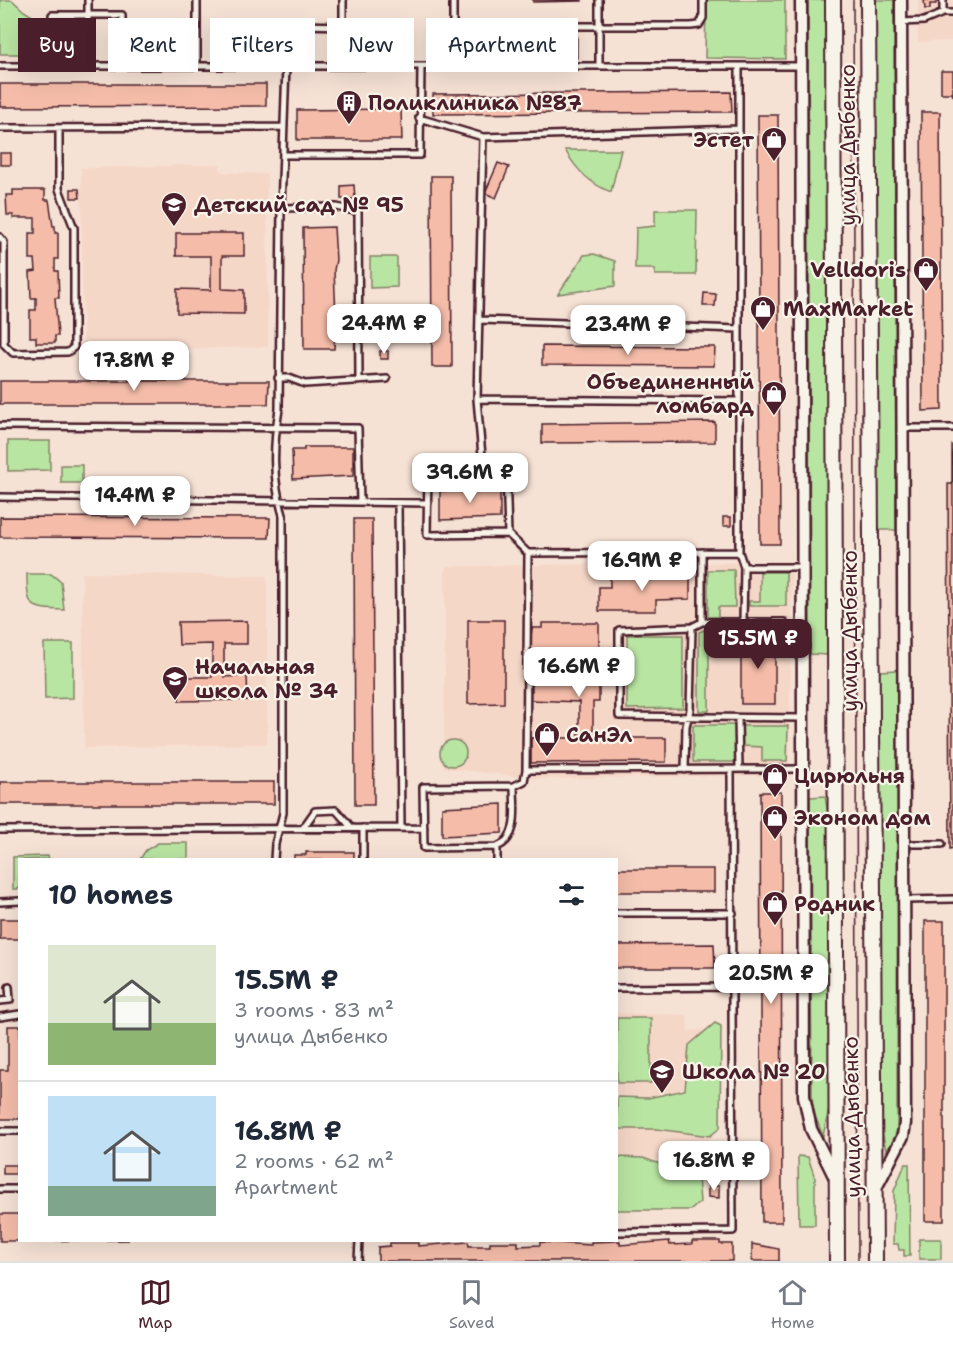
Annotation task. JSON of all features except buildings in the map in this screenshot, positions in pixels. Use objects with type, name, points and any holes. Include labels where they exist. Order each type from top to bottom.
[{"type":"main road","name":"улица Дыбенко","points":[[833,0],[837,1261]]},
{"type":"main road","name":"улица Дыбенко","points":[[868,0],[872,1103],[875,1261]]},
{"type":"street","points":[[801,0],[804,1096],[811,1129],[837,1180]]},
{"type":"street","points":[[875,1191],[903,1136],[905,1123],[901,0]]},
{"type":"lane","points":[[88,0],[88,15]]},
{"type":"lane","points":[[197,0],[197,18]]},
{"type":"lane","points":[[343,0],[343,18]]},
{"type":"lane","points":[[453,0],[453,18]]},
{"type":"lane","points":[[599,0],[599,66]]},
{"type":"lane","points":[[578,26],[699,25],[703,18],[703,0]]},
{"type":"lane","points":[[943,0],[943,13]]},
{"type":"lane","points":[[901,22],[924,21],[943,13],[953,13]]},
{"type":"lane","points":[[52,15],[122,15],[122,18]]},
{"type":"lane","points":[[0,66],[18,66]]},
{"type":"lane","points":[[414,66],[426,66]]},
{"type":"lane","points":[[283,155],[420,155],[421,66]]},
{"type":"lane","points":[[578,66],[802,66]]},
{"type":"lane","points":[[739,66],[739,552],[744,567],[743,622]]},
{"type":"lane","points":[[274,858],[283,813],[283,514],[275,487],[286,72]]},
{"type":"lane","points":[[419,118],[483,137],[738,129]]},
{"type":"lane","points":[[0,128],[284,127]]},
{"type":"lane","points":[[0,237],[4,242],[4,344],[7,350],[13,352],[68,352],[74,347],[74,228],[59,189],[59,128]]},
{"type":"lane","points":[[483,137],[481,320],[477,399],[483,467]]},
{"type":"lane","points":[[281,208],[337,207],[358,212],[359,381]]},
{"type":"lane","points":[[481,320],[739,329]]},
{"type":"lane","points":[[278,378],[289,378],[305,384],[387,379]]},
{"type":"lane","points":[[477,399],[739,401]]},
{"type":"lane","points":[[0,426],[358,428],[360,502]]},
{"type":"lane","points":[[903,428],[953,428]]},
{"type":"lane","points":[[508,534],[506,470],[499,466],[428,469],[427,535],[508,534],[528,553],[739,552]]},
{"type":"lane","points":[[0,497],[428,503]]},
{"type":"lane","points":[[398,502],[401,828]]},
{"type":"lane","points":[[702,552],[702,622]]},
{"type":"lane","points":[[514,786],[513,830],[505,844],[497,848],[424,848],[423,787],[514,786],[524,782],[528,553]]},
{"type":"lane","points":[[744,567],[804,567]]},
{"type":"lane","points":[[784,622],[702,622],[692,627],[619,630],[619,716],[804,718]]},
{"type":"lane","points":[[685,770],[690,710],[692,627]]},
{"type":"lane","points":[[738,718],[739,769]]},
{"type":"lane","points":[[526,770],[804,769]]},
{"type":"lane","points":[[618,1232],[733,1231],[734,987],[731,770]]},
{"type":"lane","points":[[303,828],[315,811],[336,810],[352,828]]},
{"type":"lane","points":[[363,828],[363,858]]},
{"type":"lane","points":[[0,830],[424,828]]},
{"type":"lane","points":[[913,844],[942,844]]},
{"type":"lane","points":[[497,848],[497,858]]},
{"type":"lane","points":[[906,900],[953,900]]},
{"type":"lane","points":[[0,902],[18,901]]},
{"type":"lane","points":[[618,913],[733,913]]},
{"type":"lane","points":[[0,1001],[10,1000],[9,987]]},
{"type":"lane","points":[[618,988],[734,987]]},
{"type":"lane","points":[[0,1017],[18,1014]]},
{"type":"lane","points":[[0,1131],[18,1131]]},
{"type":"lane","points":[[0,1189],[18,1189]]},
{"type":"lane","points":[[358,1242],[358,1261]]},
{"type":"shaded area","points":[[918,0],[953,0],[953,41],[918,42]]},
{"type":"shaded area","name":"Детский сад № 95","points":[[220,164],[221,172],[267,174],[268,347],[83,351],[81,168]]},
{"type":"shaded area","points":[[792,562],[789,775],[538,779],[444,768],[445,566]]},
{"type":"shaded area","name":"Начальная школа № 34","points":[[82,573],[267,576],[267,744],[84,748]]},
{"type":"shaded area","name":"Школа № 20","points":[[618,1013],[687,1015],[688,1031],[707,1029],[709,1158],[618,1160]]},
{"type":"green space","points":[[0,0],[12,0],[35,18],[18,18],[18,54],[0,54]]},
{"type":"green space","points":[[706,0],[785,0],[785,59],[705,58]]},
{"type":"green space","points":[[808,0],[828,0],[828,655],[810,654]]},
{"type":"green space","points":[[874,0],[894,0],[896,530],[879,530],[876,500]]},
{"type":"green space","points":[[565,150],[621,150],[611,192],[584,176]]},
{"type":"green space","points":[[655,210],[697,210],[696,275],[655,275],[655,269],[635,269],[636,228],[655,226]]},
{"type":"green space","points":[[594,254],[615,261],[615,286],[558,294],[584,255]]},
{"type":"green space","points":[[370,257],[397,257],[397,287],[370,288]]},
{"type":"green space","points":[[8,441],[50,441],[50,470],[8,471]]},
{"type":"green space","points":[[61,465],[82,465],[82,483],[61,483]]},
{"type":"green space","points":[[708,570],[734,570],[735,607],[718,607],[718,617],[708,617]]},
{"type":"green space","points":[[760,572],[786,572],[786,606],[749,606],[749,601],[760,601]]},
{"type":"green space","points":[[27,574],[51,574],[61,582],[64,610],[44,609],[33,604],[28,594]]},
{"type":"green space","points":[[709,628],[709,711],[699,711],[699,632]]},
{"type":"green space","points":[[627,635],[683,635],[683,708],[627,709]]},
{"type":"green space","points":[[44,643],[73,643],[73,698],[45,699]]},
{"type":"green space","points":[[898,670],[897,1129],[893,1142],[886,1151],[879,1115],[879,671]]},
{"type":"green space","points":[[693,725],[735,725],[735,762],[693,762]]},
{"type":"green space","points":[[742,726],[788,726],[787,761],[762,761],[762,747],[742,746]]},
{"type":"green space","points":[[453,740],[462,744],[466,753],[462,762],[453,766],[444,762],[440,753],[444,744]]},
{"type":"green space","points":[[825,796],[830,827],[831,1100],[823,1136],[813,1111],[812,1097],[810,797]]},
{"type":"green space","points":[[158,843],[188,843],[188,858],[141,858],[146,850]]},
{"type":"green space","points":[[48,856],[49,858],[18,858],[18,889],[13,889],[13,857]]},
{"type":"green space","points":[[618,1018],[651,1018],[651,1083],[618,1083]]},
{"type":"green space","points":[[715,1023],[721,1026],[720,1128],[710,1136],[656,1129],[618,1129],[618,1097],[648,1098],[685,1090],[689,1045]]},
{"type":"green space","points":[[798,1156],[808,1157],[815,1178],[815,1225],[799,1225]]},
{"type":"green space","points":[[618,1157],[643,1158],[698,1177],[700,1202],[691,1210],[618,1210]]},
{"type":"green space","points":[[905,1164],[909,1164],[910,1256],[904,1256],[904,1250],[899,1250],[898,1244],[893,1244],[894,1191]]},
{"type":"green space","points":[[919,1239],[941,1239],[941,1259],[919,1259]]},
{"type":"tram line","points":[[853,0],[858,1261]]},
{"type":"place","name":"Поликлиника №87","points":[[349,126]]},
{"type":"place","name":"Эстет","points":[[774,163]]},
{"type":"place","name":"Детский сад № 95","points":[[174,228]]},
{"type":"place","name":"Velldoris","points":[[926,293]]},
{"type":"place","name":"MaxMarket","points":[[763,332]]},
{"type":"place","name":"Объединенный ломбард","points":[[774,417]]},
{"type":"place","name":"Начальная школа № 34","points":[[175,702]]},
{"type":"place","name":"СанЭл","points":[[547,758]]},
{"type":"place","name":"Цирюльня","points":[[775,799]]},
{"type":"place","name":"Эконом дом","points":[[775,841]]},
{"type":"place","name":"Родник","points":[[775,927]]},
{"type":"place","name":"Школа № 20","points":[[662,1095]]}]
